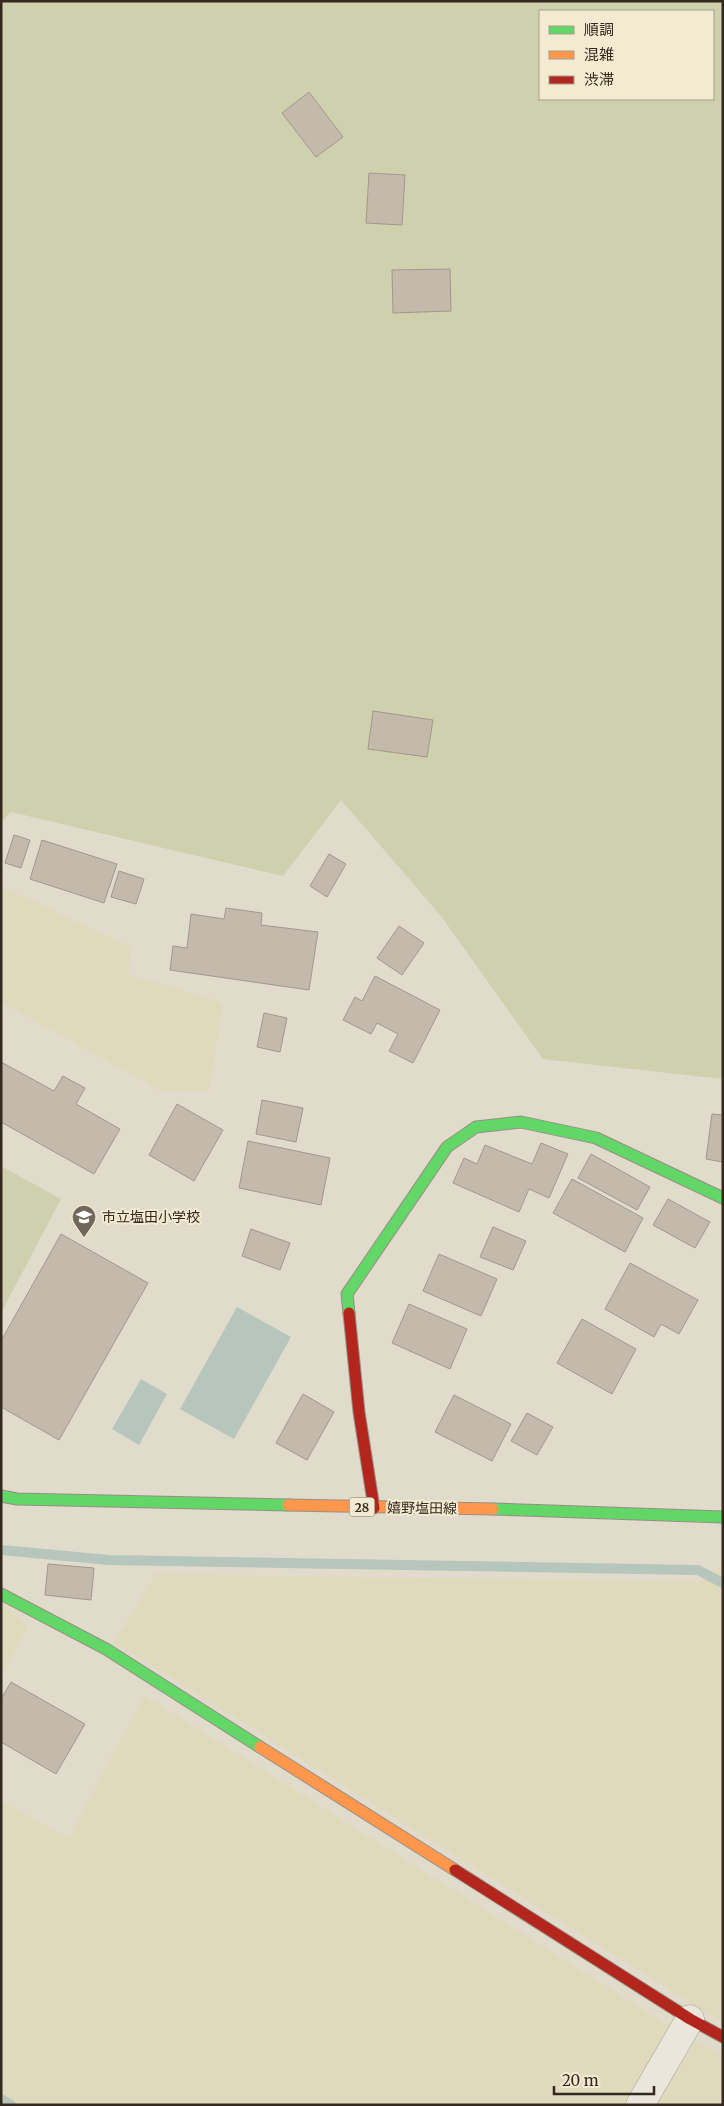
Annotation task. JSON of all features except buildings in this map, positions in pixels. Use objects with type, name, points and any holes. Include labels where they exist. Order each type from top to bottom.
[{"type":"street","points":[[374,1508],[359,1412],[347,1294],[447,1147],[476,1128],[521,1122],[596,1138],[723,1198]]},
{"type":"street","name":"嬉野塩田線","points":[[1,1496],[17,1499],[582,1511],[723,1518]]},
{"type":"street","points":[[1,1594],[106,1649],[690,2020],[723,2037]]},
{"type":"street","points":[[640,2105],[690,2020]]},
{"type":"shaded area","points":[[1,886],[131,947],[128,974],[223,1003],[209,1091],[161,1091],[1,1002]]},
{"type":"shaded area","points":[[237,1307],[291,1337],[234,1439],[180,1409]]},
{"type":"shaded area","points":[[141,1379],[167,1394],[139,1445],[112,1429]]},
{"type":"shaded area","points":[[723,1564],[723,2023],[114,1642],[156,1574],[698,1582]]},
{"type":"shaded area","points":[[1,1602],[28,1626],[1,1677]]},
{"type":"shaded area","points":[[144,1695],[671,2027],[624,2105],[1,2105],[1,1801],[69,1838]]},
{"type":"shaded area","points":[[695,2040],[723,2055],[723,2105],[657,2105]]},
{"type":"green space","points":[[1,1],[723,1],[723,1079],[543,1059],[441,916],[341,800],[283,876],[11,812],[1,822]]},
{"type":"green space","points":[[1,1166],[61,1199],[1,1313]]},
{"type":"waterway","points":[[1,1550],[109,1560],[698,1570],[723,1583]]},
{"type":"waterway","points":[[1,2099],[11,2105]]},
{"type":"traffic: fast","points":[[349,1313],[347,1294],[447,1147],[476,1127],[521,1122],[596,1138],[723,1198]]},
{"type":"traffic: fast","points":[[1,1496],[17,1499],[288,1505]]},
{"type":"traffic: fast","points":[[493,1509],[723,1517]]},
{"type":"traffic: fast","points":[[1,1594],[106,1649],[260,1747]]},
{"type":"traffic: slow","points":[[288,1505],[493,1509]]},
{"type":"traffic: slow","points":[[260,1747],[455,1870]]},
{"type":"traffic: jam","points":[[349,1313],[359,1412],[374,1508]]},
{"type":"traffic: jam","points":[[455,1870],[690,2019],[723,2037]]},
{"type":"place","name":"市立塩田小学校","points":[[84,1238]]}]
